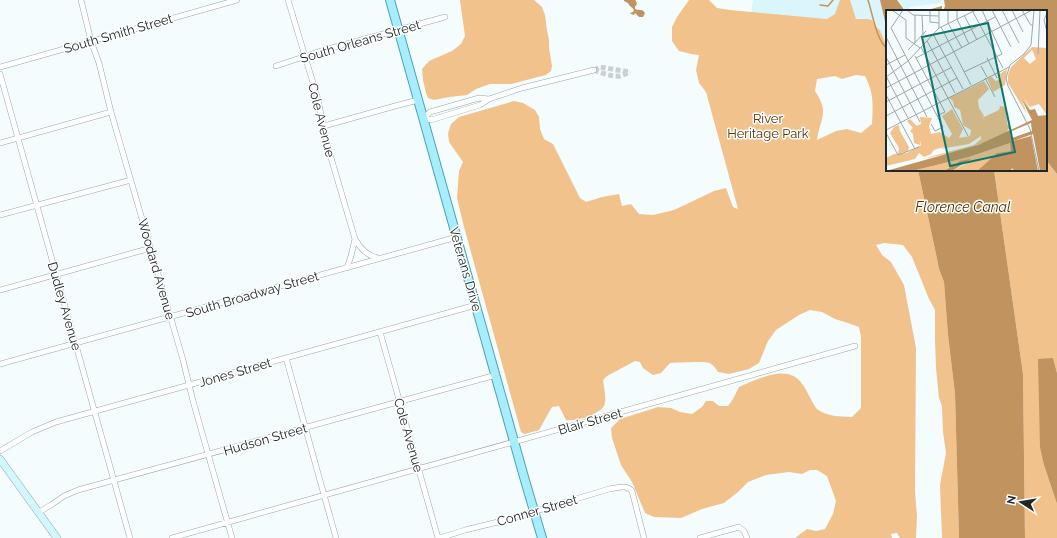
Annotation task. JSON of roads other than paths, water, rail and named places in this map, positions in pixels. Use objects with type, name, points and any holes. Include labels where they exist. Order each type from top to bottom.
[{"type":"main road","name":"Veterans Drive","points":[[390,0],[542,538]]},
{"type":"main road","points":[[0,459],[57,538]]},
{"type":"street","name":"Woodard Avenue","points":[[81,0],[111,112],[183,360],[188,385],[232,538]]},
{"type":"street","name":"South Smith Street","points":[[0,67],[237,0]]},
{"type":"street","name":"Cole Avenue","points":[[288,0],[317,96],[329,151],[355,239],[359,246],[367,253],[376,258],[383,258]]},
{"type":"street","name":"South Orleans Street","points":[[276,66],[305,56],[445,17]]},
{"type":"street","points":[[489,99],[479,98],[430,112],[424,118],[431,120],[480,105],[489,99],[522,88],[594,70]]},
{"type":"street","name":"Dudley Avenue","points":[[0,74],[130,538]]},
{"type":"street","points":[[324,126],[418,100]]},
{"type":"street","points":[[0,143],[111,112]]},
{"type":"street","points":[[0,214],[131,180]]},
{"type":"street","name":"South Broadway Street","points":[[0,364],[457,237]]},
{"type":"street","points":[[347,268],[355,239]]},
{"type":"street","points":[[0,290],[151,248]]},
{"type":"street","name":"Jones Street","points":[[0,451],[41,427],[476,305]]},
{"type":"street","name":"Cole Avenue","points":[[380,332],[439,538]]},
{"type":"street","name":"Blair Street","points":[[172,538],[855,346]]},
{"type":"street","points":[[286,358],[336,538]]},
{"type":"street","name":"Hudson Street","points":[[39,512],[64,496],[78,490],[496,374]]},
{"type":"street","name":"Conner Street","points":[[439,538],[534,512],[609,489],[624,487],[629,488],[632,492],[644,538]]},
{"type":"street","points":[[700,538],[739,527],[744,531],[747,538]]},
{"type":"water","points":[[624,0],[635,0],[637,3],[635,9],[644,11],[645,13],[643,17],[639,17],[635,13],[634,15],[631,14],[630,13],[634,10]]},
{"type":"water","points":[[880,0],[897,0],[904,10],[886,10],[886,26]]},
{"type":"water","points":[[944,0],[1057,0],[1057,174],[1047,161],[1047,10],[916,10],[943,5]]},
{"type":"water","name":"Florence Canal","points":[[918,171],[994,171],[1023,374],[1025,538],[959,538],[955,394],[944,282],[939,269]]},
{"type":"water","points":[[1053,358],[1057,373],[1057,504],[1044,465],[1040,447],[1038,359]]},
{"type":"waterway","points":[[820,5],[828,6],[833,0]]},
{"type":"waterway","points":[[868,0],[880,40],[886,47]]},
{"type":"tunnel","points":[[594,70],[600,67],[629,72]]},
{"type":"tunnel","points":[[594,70],[617,76],[630,72]]},
{"type":"park label","name":"River Heritage Park","points":[[768,126]]}]
